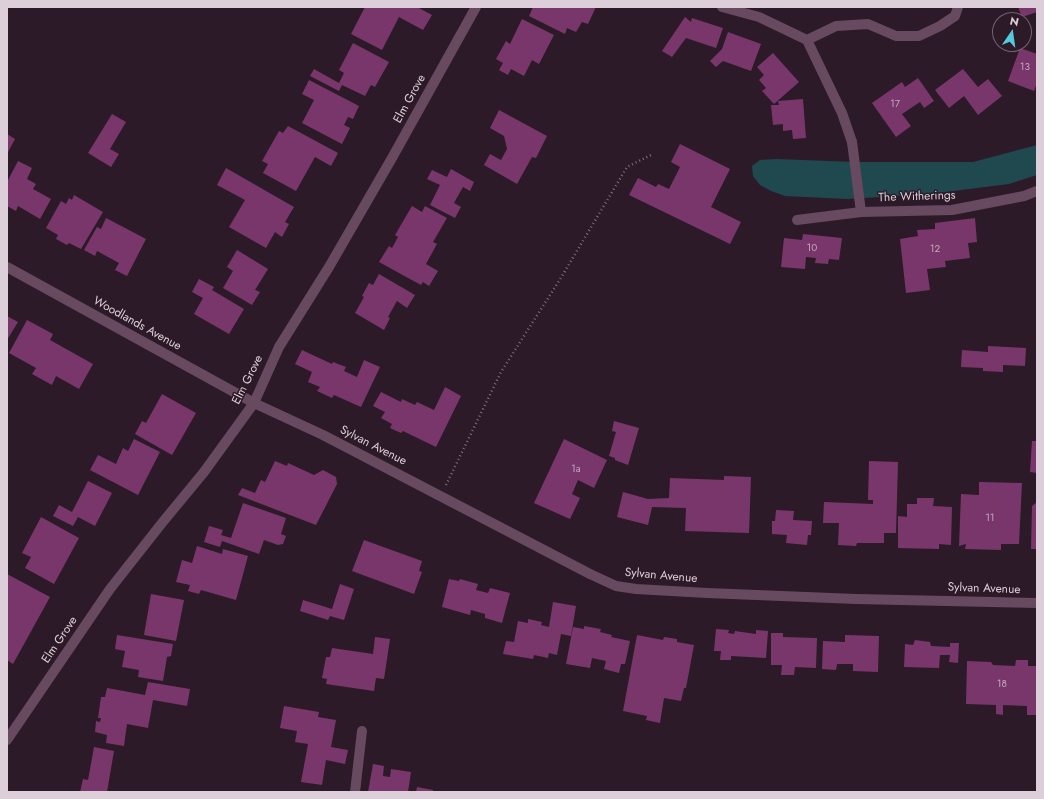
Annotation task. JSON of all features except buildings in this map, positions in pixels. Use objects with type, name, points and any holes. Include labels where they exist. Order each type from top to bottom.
[{"type":"street","name":"Elm Grove","points":[[7,740],[110,589],[204,472],[254,403],[279,347],[333,260],[476,7]]},
{"type":"street","points":[[722,7],[759,17],[807,40],[842,113],[852,142],[861,212]]},
{"type":"street","points":[[807,40],[836,26],[868,24],[896,36],[920,36],[940,26],[955,16],[958,7]]},
{"type":"street","name":"The Witherings","points":[[797,220],[861,212],[952,210],[1024,196],[1037,191]]},
{"type":"street","name":"Woodlands Avenue","points":[[7,266],[254,403]]},
{"type":"street","name":"Sylvan Avenue","points":[[254,403],[323,435],[590,574],[616,586],[636,589],[707,593],[856,599],[1037,603]]},
{"type":"street","points":[[355,792],[362,732]]},
{"type":"path","points":[[440,496],[502,372],[628,167],[651,154]]},
{"type":"water","points":[[1037,145],[1037,175],[1009,184],[929,194],[847,199],[785,196],[760,185],[753,176],[752,166],[760,160],[776,159],[855,162],[973,162]]}]
